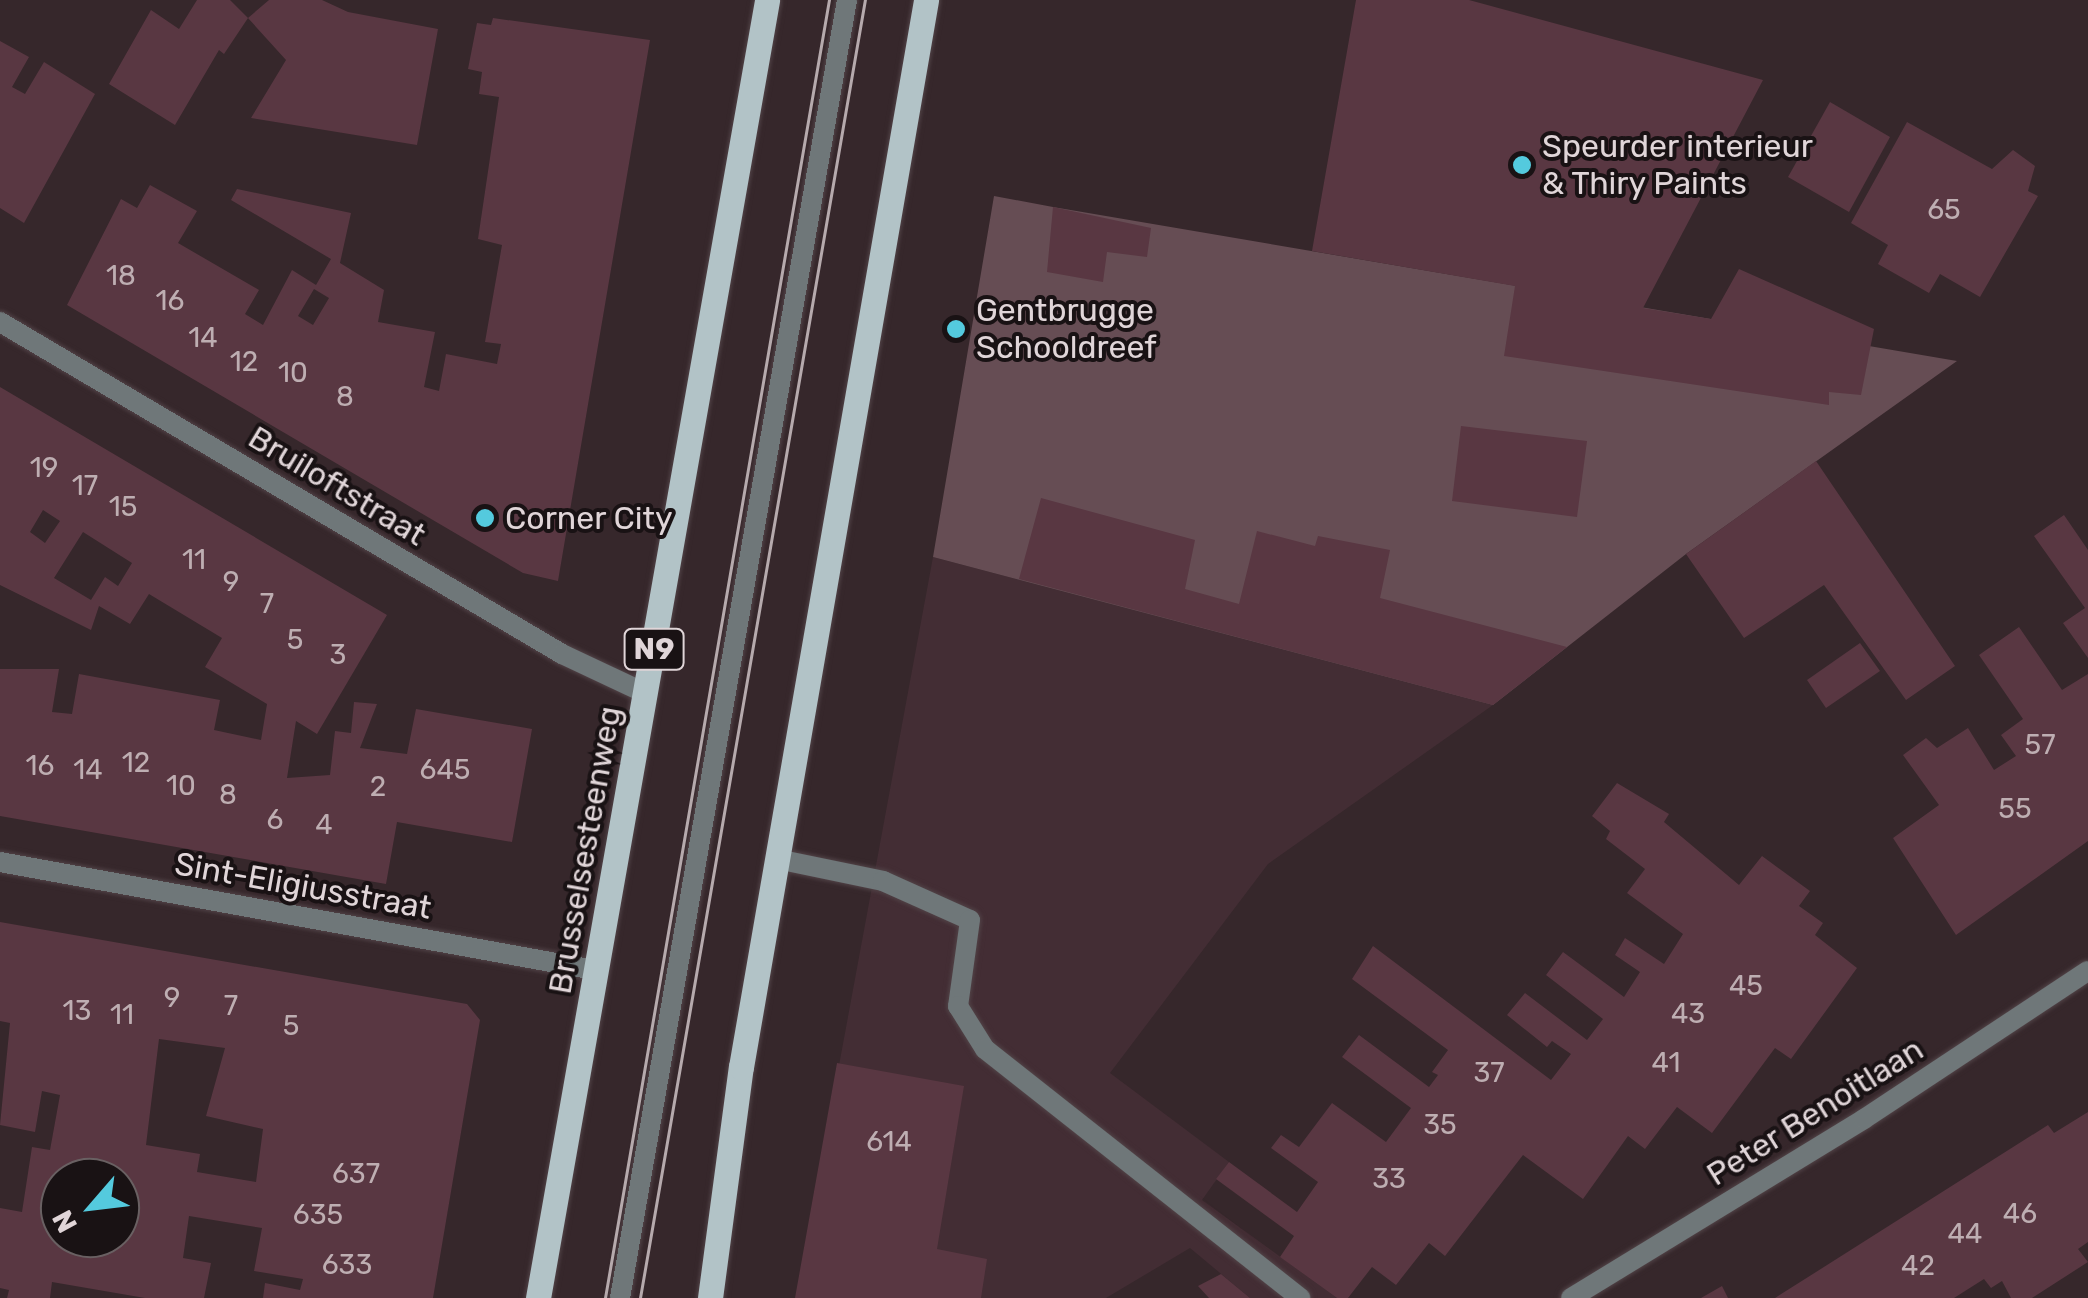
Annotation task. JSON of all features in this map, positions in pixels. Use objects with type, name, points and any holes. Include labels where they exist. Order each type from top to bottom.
[{"type":"main road","name":"Brusselsesteenweg","points":[[538,1298],[767,0]]},
{"type":"main road","points":[[710,1298],[777,859],[926,0]]},
{"type":"street","points":[[620,1298],[847,0]]},
{"type":"street","name":"Bruiloftstraat","points":[[0,322],[562,654],[647,694]]},
{"type":"street","points":[[777,859],[883,882],[970,920],[958,1006],[986,1049],[1300,1298]]},
{"type":"street","name":"Sint-Eligiusstraat","points":[[0,862],[595,970]]},
{"type":"street","name":"Peter Benoitlaan","points":[[1571,1298],[1864,1119],[2088,970]]},
{"type":"shaded area","points":[[994,196],[1957,361],[1686,554],[1493,705],[933,557]]},
{"type":"shaded area","points":[[933,557],[1493,705],[1268,864],[1110,1073],[1229,1162],[1202,1200],[1337,1298],[1250,1298],[1190,1248],[1106,1298],[796,1298]]},
{"type":"building","points":[[197,0],[230,0],[248,18],[224,54],[219,50],[175,125],[109,84],[151,10],[179,29]]},
{"type":"building","points":[[269,0],[322,0],[348,12],[438,29],[417,145],[251,118],[286,60],[248,18]]},
{"type":"building","name":"Speurder interieur & Thiry Paints","points":[[1356,0],[1469,0],[1763,80],[1643,308],[1711,319],[1739,269],[1874,329],[1861,395],[1829,392],[1829,405],[1504,356],[1515,286],[1312,251]]},
{"type":"building","points":[[493,18],[650,40],[558,581],[523,573],[67,305],[121,199],[137,208],[150,185],[197,211],[178,243],[259,290],[245,314],[263,325],[292,270],[316,285],[331,259],[231,200],[237,189],[351,213],[340,263],[384,290],[378,322],[435,332],[424,387],[439,391],[446,354],[497,364],[501,344],[485,342],[502,245],[478,239],[499,97],[479,94],[482,72],[468,69],[477,23],[491,25]],"holes":[[[314,289],[329,298],[313,325],[298,316]]]},
{"type":"building","points":[[0,41],[29,57],[12,87],[25,94],[44,62],[95,94],[24,223],[0,208]]},
{"type":"building","points":[[1830,102],[1890,137],[1849,212],[1788,177]]},
{"type":"building","points":[[1907,122],[1992,169],[2013,150],[2035,166],[2028,191],[2038,196],[1980,297],[1940,274],[1929,293],[1878,264],[1888,245],[1851,223]]},
{"type":"building","points":[[1053,207],[1151,228],[1147,257],[1107,252],[1103,282],[1047,272]]},
{"type":"building","points":[[0,387],[387,615],[317,734],[296,721],[287,778],[330,775],[335,731],[351,733],[354,702],[377,704],[360,748],[407,754],[416,709],[532,729],[512,842],[397,822],[386,884],[0,816],[0,669],[59,669],[52,712],[72,714],[79,674],[220,700],[214,730],[261,740],[267,704],[205,667],[222,638],[149,594],[130,624],[99,606],[91,630],[0,585]],"holes":[[[43,510],[60,521],[45,543],[30,532]],[[83,532],[132,563],[118,586],[105,577],[91,600],[54,578]]]},
{"type":"building","points":[[1461,426],[1587,441],[1577,517],[1452,501]]},
{"type":"building","points":[[1816,461],[1955,666],[1906,700],[1824,585],[1744,638],[1686,554]]},
{"type":"building","points":[[1041,498],[1195,540],[1185,589],[1239,604],[1257,531],[1315,546],[1318,536],[1390,550],[1380,598],[1567,647],[1493,705],[1019,579]]},
{"type":"building","points":[[2064,515],[2088,550],[2088,658],[2063,623],[2085,608],[2034,536]]},
{"type":"building","points":[[2019,627],[2062,690],[2088,674],[2088,841],[1956,935],[1893,838],[1939,805],[1903,755],[1926,738],[1937,748],[1968,728],[1994,770],[2016,756],[2001,735],[2023,719],[1979,655]]},
{"type":"building","points":[[1860,643],[1880,671],[1826,708],[1807,680]]},
{"type":"building","points":[[1617,783],[1669,814],[1664,822],[1739,885],[1762,856],[1810,891],[1799,906],[1823,923],[1815,935],[1857,968],[1791,1059],[1775,1048],[1712,1133],[1677,1107],[1645,1149],[1628,1136],[1583,1199],[1523,1155],[1445,1256],[1429,1243],[1396,1285],[1372,1267],[1348,1298],[1337,1298],[1280,1257],[1294,1236],[1216,1179],[1229,1162],[1297,1212],[1318,1182],[1271,1148],[1281,1135],[1299,1147],[1332,1103],[1386,1142],[1411,1108],[1342,1057],[1359,1035],[1429,1087],[1438,1075],[1432,1072],[1448,1050],[1352,979],[1373,946],[1551,1080],[1571,1054],[1552,1041],[1547,1047],[1507,1015],[1525,993],[1587,1040],[1603,1019],[1546,975],[1563,952],[1624,997],[1640,972],[1615,955],[1625,938],[1664,964],[1683,934],[1627,893],[1645,869],[1606,839],[1610,831],[1592,816]]},
{"type":"building","points":[[0,922],[467,1004],[480,1020],[433,1298],[263,1298],[265,1283],[300,1290],[303,1279],[254,1271],[262,1228],[189,1216],[183,1258],[211,1263],[204,1298],[145,1298],[52,1282],[50,1298],[7,1298],[9,1290],[0,1288],[0,1208],[22,1212],[32,1147],[50,1150],[60,1095],[42,1091],[35,1132],[0,1125],[10,1023],[0,1021]],"holes":[[[159,1039],[225,1048],[206,1116],[263,1129],[256,1182],[197,1172],[200,1154],[146,1145]]]},
{"type":"building","points":[[837,1063],[964,1086],[937,1249],[987,1259],[981,1298],[795,1298]]},
{"type":"building","points":[[2088,1112],[2088,1242],[2078,1249],[2088,1262],[2032,1298],[2011,1298],[2002,1281],[1991,1288],[1984,1279],[1954,1298],[1775,1298],[2048,1125],[2054,1133]]},
{"type":"building","points":[[1221,1274],[1250,1298],[1209,1298],[1198,1286]]},
{"type":"building","points":[[1722,1286],[1728,1298],[1701,1298]]},
{"type":"tram line","points":[[605,1298],[829,0]]},
{"type":"tram line","points":[[640,1298],[865,0]]},
{"type":"place","name":"Speurder interieur & Thiry Paints","points":[[1522,165]]},
{"type":"place","name":"Gentbrugge Schooldreef","points":[[956,329]]},
{"type":"place","name":"Corner City","points":[[485,518]]}]
